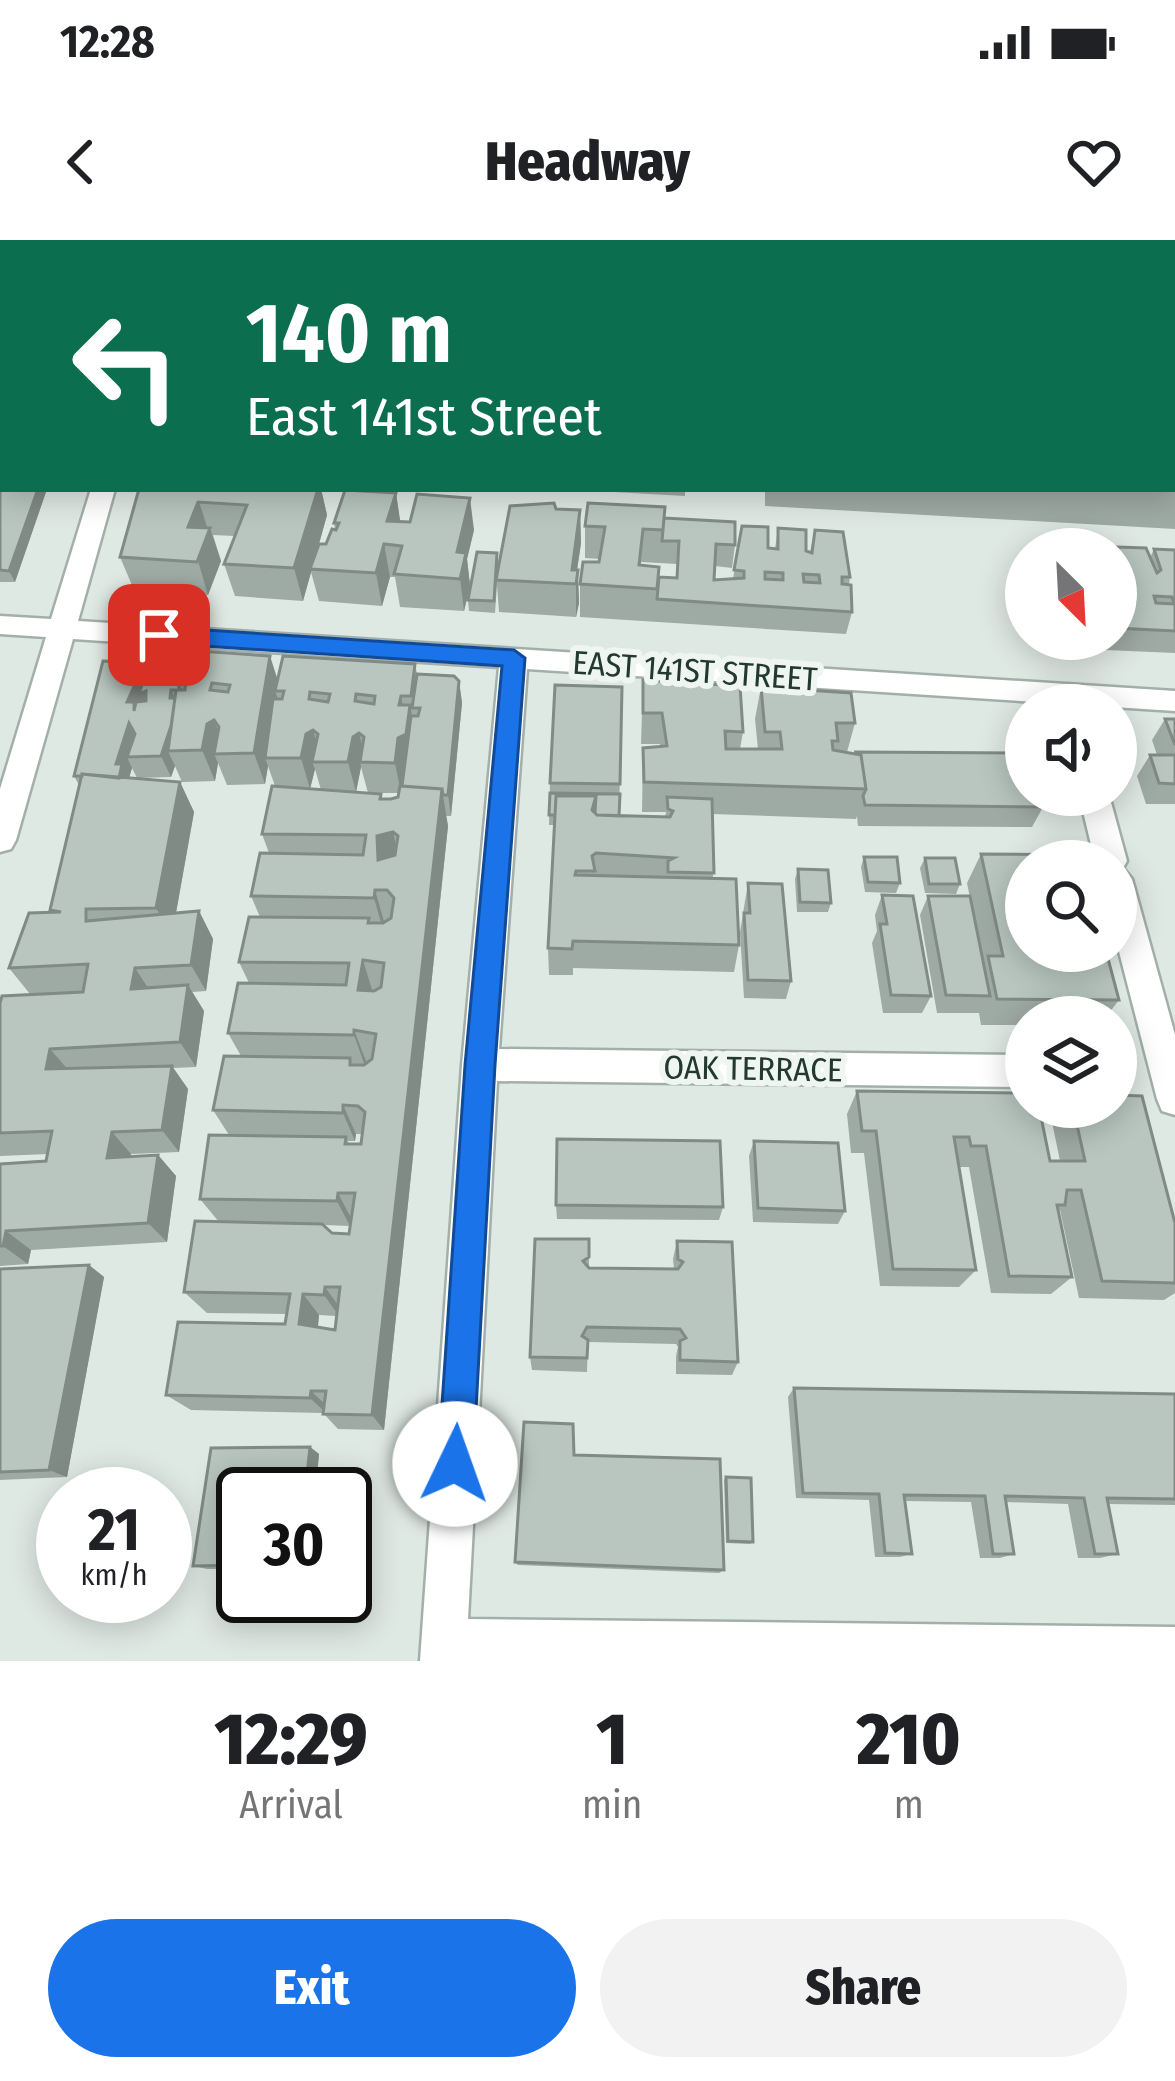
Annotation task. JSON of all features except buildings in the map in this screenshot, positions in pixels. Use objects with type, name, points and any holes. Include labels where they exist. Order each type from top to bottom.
[{"type":"street","points":[[0,840],[102,492]]},
{"type":"street","name":"EAST 141ST STREET","points":[[0,625],[1005,695]]},
{"type":"street","points":[[514,658],[480,1065],[443,1651],[1175,1650]]},
{"type":"street","name":"EAST 141ST STREET","points":[[1137,701],[1175,701]]},
{"type":"street","points":[[1137,957],[1175,1099]]},
{"type":"street","name":"OAK TERRACE","points":[[480,1065],[1005,1071]]},
{"type":"route","points":[[159,635],[514,658],[480,1065],[455,1464]]}]
